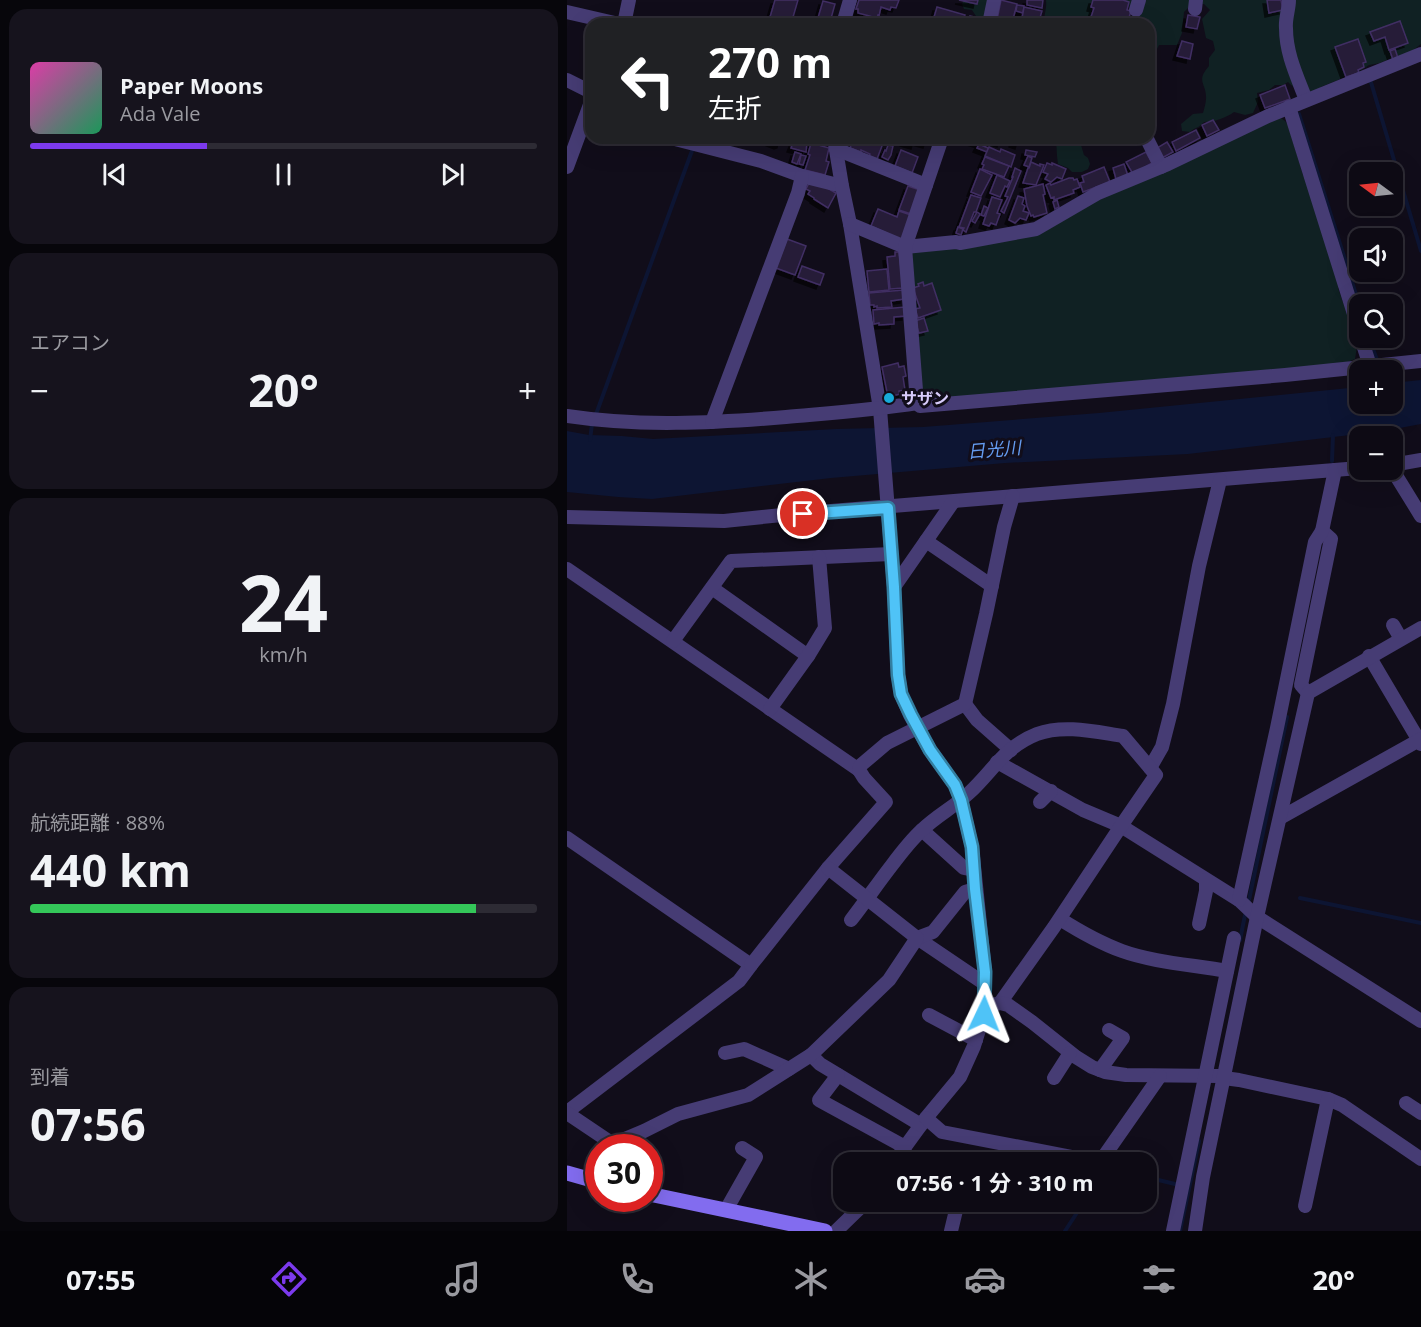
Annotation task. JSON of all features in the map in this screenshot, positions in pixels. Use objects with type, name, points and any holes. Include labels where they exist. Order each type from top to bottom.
[{"type":"street","points":[[625,18],[629,0]]},
{"type":"street","points":[[845,18],[850,0]]},
{"type":"street","points":[[990,18],[994,0]]},
{"type":"street","points":[[1289,0],[1285,26],[1288,49],[1306,100]]},
{"type":"street","points":[[567,12],[593,18]]},
{"type":"street","points":[[850,224],[905,247],[960,243],[1036,229],[1098,193],[1161,167],[1268,116],[1421,54]]},
{"type":"street","points":[[567,80],[585,89]]},
{"type":"street","points":[[1289,107],[1349,298]]},
{"type":"street","points":[[567,167],[585,118]]},
{"type":"street","points":[[694,144],[761,161],[802,176],[841,186]]},
{"type":"street","points":[[835,144],[926,185]]},
{"type":"street","points":[[835,144],[880,409],[899,685],[917,728],[955,785],[961,800],[972,847],[985,972],[984,1014],[960,1077],[901,1152]]},
{"type":"street","points":[[917,403],[905,247],[940,144]]},
{"type":"street","points":[[1150,144],[1161,167]]},
{"type":"street","points":[[712,422],[798,193],[802,176]]},
{"type":"street","points":[[1403,363],[1421,361]]},
{"type":"street","points":[[567,416],[597,421],[712,422],[1349,368]]},
{"type":"street","points":[[1403,464],[1421,460]]},
{"type":"street","points":[[567,517],[725,521],[1349,469]]},
{"type":"street","points":[[1239,900],[1315,542],[1322,531],[1335,470]]},
{"type":"street","points":[[1150,768],[1162,747],[1173,704],[1199,566],[1220,480]]},
{"type":"street","points":[[1400,480],[1421,516]]},
{"type":"street","points":[[1011,750],[977,720],[965,704],[1013,496]]},
{"type":"street","points":[[894,587],[953,502]]},
{"type":"street","points":[[1308,693],[1301,685],[1331,539],[1322,531]]},
{"type":"street","points":[[926,541],[992,586]]},
{"type":"street","points":[[673,641],[731,561],[891,554]]},
{"type":"street","points":[[770,709],[808,656],[825,627],[819,557]]},
{"type":"street","points":[[567,569],[859,770],[886,802],[828,868],[739,981],[567,1112],[595,1134]]},
{"type":"street","points":[[712,588],[808,656]]},
{"type":"street","points":[[1393,625],[1401,639]]},
{"type":"street","points":[[1195,1231],[1203,1177],[1257,917],[1308,693],[1421,628]]},
{"type":"street","points":[[1279,818],[1420,741],[1369,656]]},
{"type":"street","points":[[859,770],[861,765],[887,743],[965,704]]},
{"type":"street","points":[[851,920],[902,852],[922,830],[961,800],[981,782],[997,762],[1019,743],[1039,734],[1061,730],[1087,730],[1123,736],[1157,775],[1000,1003]]},
{"type":"street","points":[[997,762],[1083,810],[1121,826],[1239,900],[1257,917],[1421,1021]]},
{"type":"street","points":[[1040,802],[1051,791]]},
{"type":"street","points":[[922,830],[965,868],[974,870]]},
{"type":"street","points":[[567,838],[751,965]]},
{"type":"street","points":[[828,868],[917,938],[985,984]]},
{"type":"street","points":[[1199,924],[1206,880]]},
{"type":"street","points":[[637,1134],[678,1114],[748,1095],[811,1055],[888,980],[917,938],[933,932],[965,891],[975,889]]},
{"type":"street","points":[[1060,919],[1122,951],[1227,971]]},
{"type":"street","points":[[1173,1231],[1234,938]]},
{"type":"street","points":[[984,1007],[1000,1003],[1008,1005],[1070,1053],[1100,1070],[1126,1075],[1219,1076],[1328,1099],[1342,1105],[1421,1159]]},
{"type":"street","points":[[929,1015],[976,1040]]},
{"type":"street","points":[[1100,1070],[1123,1038],[1109,1030]]},
{"type":"street","points":[[725,1053],[744,1049],[789,1069]]},
{"type":"street","points":[[1055,1078],[1070,1053]]},
{"type":"street","points":[[811,1055],[820,1064],[838,1075],[942,1132],[1047,1152]]},
{"type":"street","points":[[838,1075],[819,1100],[905,1147]]},
{"type":"street","points":[[1106,1152],[1160,1076]]},
{"type":"street","points":[[1305,1206],[1328,1099]]},
{"type":"street","points":[[1406,1103],[1421,1113]]},
{"type":"street","points":[[726,1210],[756,1157],[742,1148]]},
{"type":"street","points":[[568,1176],[585,1179]]},
{"type":"street","points":[[663,1197],[825,1231]]},
{"type":"street","points":[[836,1231],[856,1212]]},
{"type":"street","points":[[951,1231],[956,1212]]},
{"type":"shaded area","points":[[964,0],[997,0],[988,18],[976,16],[972,10],[964,9],[962,4]]},
{"type":"shaded area","points":[[1046,0],[1096,0],[1092,18],[1045,18]]},
{"type":"shaded area","points":[[1118,0],[1421,0],[1421,44],[1407,55],[1369,65],[1354,75],[1346,75],[1316,91],[1308,93],[1300,91],[1288,82],[1275,85],[1269,90],[1257,93],[1258,102],[1253,113],[1245,115],[1234,112],[1220,119],[1204,122],[1190,132],[1182,131],[1181,124],[1193,114],[1203,113],[1206,94],[1202,79],[1209,66],[1209,58],[1215,50],[1213,41],[1206,38],[1202,19],[1210,10],[1204,4],[1192,4],[1184,12],[1182,33],[1177,45],[1159,45],[1156,51],[1156,78],[1155,18],[1132,18],[1131,9],[1126,1]]},
{"type":"shaded area","points":[[1281,118],[1288,125],[1303,175],[1310,181],[1342,286],[1338,288],[1349,312],[1349,348],[1357,348],[1355,359],[1345,363],[927,400],[922,396],[909,251],[956,245],[958,250],[1018,238],[1267,120]]},
{"type":"shaded area","points":[[1056,144],[1081,145],[1090,164],[1088,169],[1082,172],[1072,172],[1058,164]]},
{"type":"water","name":"日光川","points":[[1421,380],[1421,424],[1403,427],[1349,426],[1349,435],[1188,454],[1005,463],[831,478],[652,499],[567,492],[567,431],[589,435],[653,439],[836,429],[923,427],[1099,413],[1349,388],[1349,414],[1403,414],[1403,382]]},
{"type":"building","points":[[775,0],[798,0],[793,18],[770,18]]},
{"type":"building","points":[[859,0],[899,0],[896,8],[891,7],[890,10],[881,7],[877,18],[858,13],[856,9]]},
{"type":"building","points":[[959,0],[978,0],[977,4]]},
{"type":"building","points":[[1001,0],[1017,4],[1013,18],[997,18]]},
{"type":"building","points":[[1027,0],[1043,0],[1042,8],[1027,5]]},
{"type":"building","points":[[1093,0],[1123,0],[1129,2],[1127,10],[1131,11],[1129,18],[1091,18],[1094,8],[1091,7]]},
{"type":"building","points":[[1267,0],[1281,0],[1283,10],[1269,13]]},
{"type":"building","points":[[823,1],[835,4],[831,18],[818,18]]},
{"type":"building","points":[[1017,5],[1024,6],[1023,13],[1016,11]]},
{"type":"building","points":[[937,7],[965,15],[964,18],[934,18]]},
{"type":"building","points":[[1024,7],[1042,11],[1040,18],[1022,18]]},
{"type":"building","points":[[1188,15],[1200,17],[1197,29],[1186,27]]},
{"type":"building","points":[[1400,21],[1408,43],[1389,50],[1385,37],[1374,41],[1370,32]]},
{"type":"building","points":[[1358,39],[1366,62],[1363,63],[1364,67],[1358,70],[1359,73],[1346,77],[1335,47]]},
{"type":"building","points":[[1182,41],[1193,44],[1190,59],[1177,56]]},
{"type":"building","points":[[1395,49],[1398,58],[1393,60],[1390,51]]},
{"type":"building","points":[[1285,85],[1290,99],[1265,108],[1260,95]]},
{"type":"building","points":[[1213,120],[1219,130],[1207,136],[1202,125]]},
{"type":"building","points":[[1196,130],[1200,138],[1176,151],[1172,142]]},
{"type":"building","points":[[1167,142],[1173,152],[1162,158],[1157,148]]},
{"type":"building","points":[[793,144],[807,144],[806,152],[791,148]]},
{"type":"building","points":[[811,144],[829,148],[826,161],[829,162],[825,175],[805,170],[810,155],[808,154]]},
{"type":"building","points":[[852,144],[883,144],[877,159],[861,150],[861,152],[850,148]]},
{"type":"building","points":[[979,144],[988,148],[987,152],[977,148]]},
{"type":"building","points":[[888,145],[893,146],[888,160],[882,157]]},
{"type":"building","points":[[989,147],[1015,155],[1011,167],[985,156]]},
{"type":"building","points":[[901,150],[918,157],[912,173],[895,166]]},
{"type":"building","points":[[1026,150],[1037,152],[1035,157],[1025,155]]},
{"type":"building","points":[[795,152],[801,154],[797,164],[792,162]]},
{"type":"building","points":[[1146,152],[1152,163],[1133,174],[1126,162]]},
{"type":"building","points":[[801,155],[806,156],[803,165],[799,164]]},
{"type":"building","points":[[1028,156],[1032,158],[1029,167],[1024,165]]},
{"type":"building","points":[[985,157],[1009,166],[1004,177],[982,169]]},
{"type":"building","points":[[1031,162],[1040,166],[1040,164],[1044,165],[1036,185],[1023,183]]},
{"type":"building","points":[[1047,163],[1066,169],[1062,179],[1057,177],[1051,182],[1045,179],[1048,174],[1043,172]]},
{"type":"building","points":[[1124,164],[1128,176],[1116,179],[1113,168]]},
{"type":"building","points":[[1104,167],[1110,182],[1083,192],[1080,183],[1084,182],[1082,176]]},
{"type":"building","points":[[1015,168],[1021,171],[1004,213],[1001,211],[1008,197],[1005,196]]},
{"type":"building","points":[[980,169],[992,175],[981,196],[971,192]]},
{"type":"building","points":[[997,175],[1010,181],[1000,197],[990,193]]},
{"type":"building","points":[[1069,178],[1077,179],[1080,187],[1073,190],[1074,193],[1054,200],[1054,197],[1051,198],[1046,185]]},
{"type":"building","points":[[810,181],[836,193],[828,208],[808,194],[810,191],[806,189]]},
{"type":"building","points":[[1043,184],[1047,213],[1034,217],[1031,216],[1027,206],[1024,189]]},
{"type":"building","points":[[908,186],[920,190],[911,214],[899,210]]},
{"type":"building","points":[[971,195],[981,198],[966,232],[964,228],[959,227]]},
{"type":"building","points":[[1018,196],[1024,198],[1023,211],[1029,213],[1026,220],[1020,218],[1015,223],[1009,220]]},
{"type":"building","points":[[992,197],[1002,200],[997,213],[1000,214],[996,225],[991,223],[989,226],[983,224]]},
{"type":"building","points":[[1057,200],[1059,207],[1055,209],[1053,202]]},
{"type":"building","points":[[984,206],[988,208],[984,216],[981,215]]},
{"type":"building","points":[[878,209],[897,217],[899,211],[911,215],[902,240],[871,226]]},
{"type":"building","points":[[977,212],[980,214],[975,223],[972,221]]},
{"type":"building","points":[[958,227],[963,229],[961,235],[956,233]]},
{"type":"building","points":[[787,239],[806,246],[795,275],[776,268]]},
{"type":"building","points":[[895,252],[899,252],[903,288],[890,289],[887,257],[895,256]]},
{"type":"building","points":[[802,266],[824,274],[820,285],[798,277]]},
{"type":"building","points":[[887,269],[889,290],[869,292],[867,271]]},
{"type":"building","points":[[923,282],[924,286],[932,283],[941,310],[918,318],[915,309],[920,308],[913,288]]},
{"type":"building","points":[[904,290],[904,299],[891,301],[892,307],[877,308],[877,306],[870,305],[869,293]]},
{"type":"building","points":[[905,307],[906,316],[894,317],[894,324],[874,324],[873,310]]},
{"type":"building","points":[[924,318],[928,331],[919,333],[915,321]]},
{"type":"building","points":[[898,363],[899,367],[904,366],[905,390],[888,397],[882,367]]},
{"type":"building","points":[[907,390],[908,395],[901,396],[900,392]]},
{"type":"waterway","points":[[1370,79],[1421,251]]},
{"type":"waterway","points":[[1299,114],[1356,294]]},
{"type":"waterway","points":[[595,417],[693,148]]},
{"type":"waterway","points":[[1373,348],[1377,360]]},
{"type":"waterway","points":[[590,440],[592,424]]},
{"type":"waterway","points":[[1332,461],[1333,435]]},
{"type":"waterway","points":[[1249,900],[1287,717]]},
{"type":"waterway","points":[[1300,898],[1421,923]]},
{"type":"waterway","points":[[1240,940],[1245,915]]},
{"type":"waterway","points":[[1180,1231],[1199,1141]]},
{"type":"waterway","points":[[1157,1180],[1175,1184]]},
{"type":"waterway","points":[[1065,1231],[1077,1212]]},
{"type":"place","name":"サザン","points":[[889,398]]},
{"type":"route","points":[[803,514],[888,508],[901,694],[930,750],[955,785],[961,800],[972,847],[985,972],[984,1014]]}]
